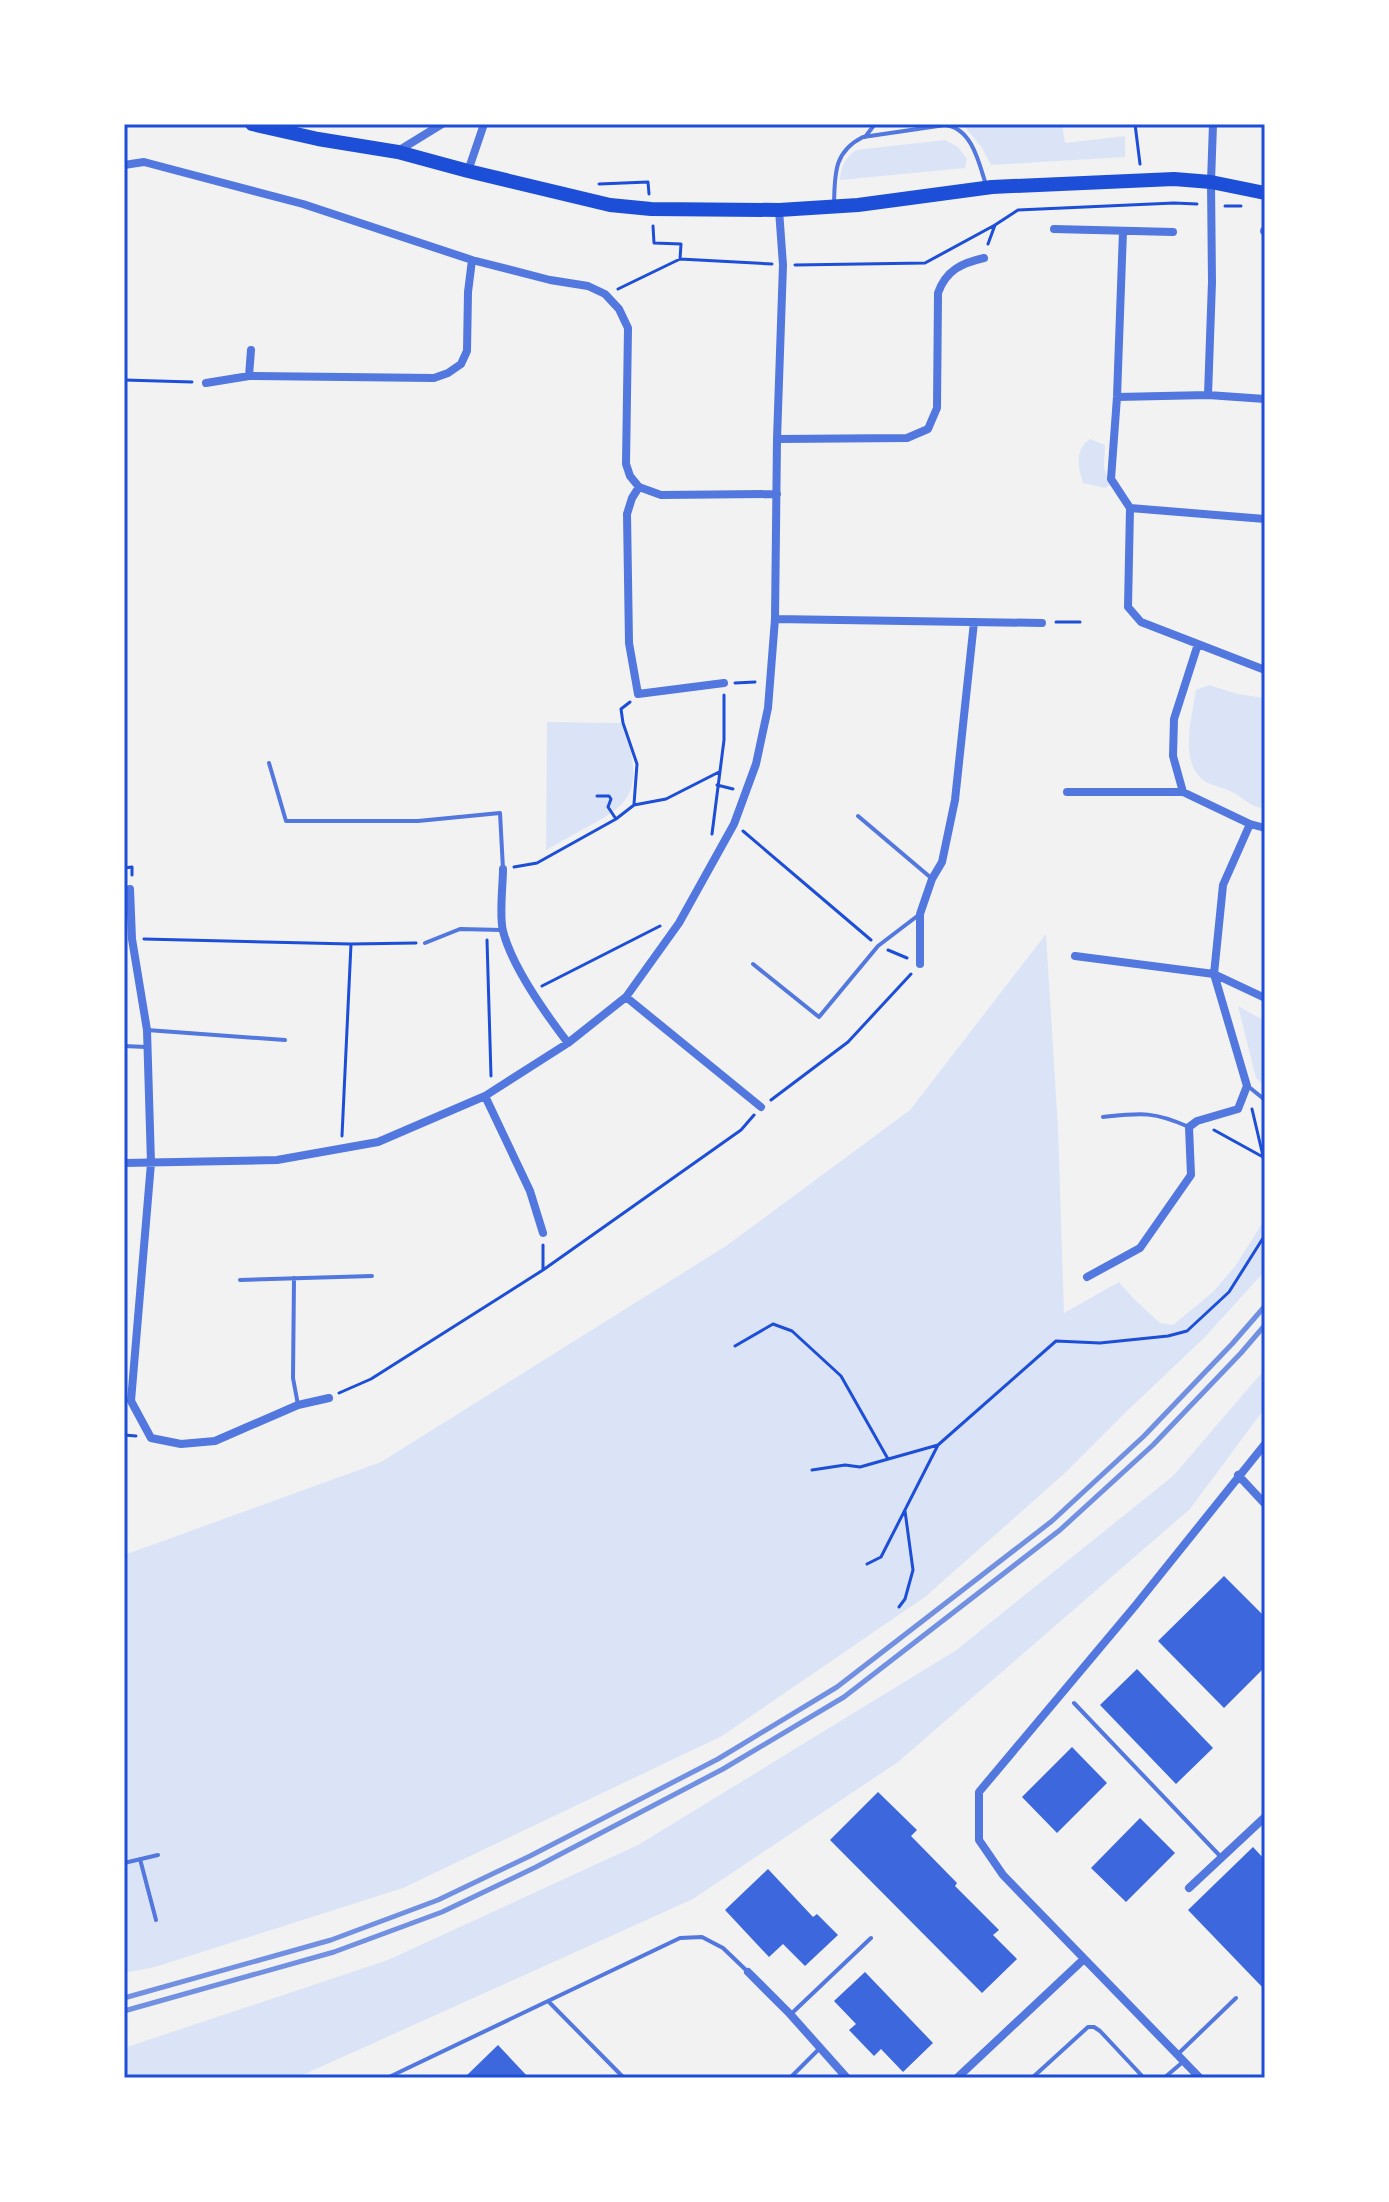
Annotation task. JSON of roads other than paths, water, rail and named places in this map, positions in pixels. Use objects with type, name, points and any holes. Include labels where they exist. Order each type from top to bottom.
[{"type":"main road","points":[[252,124],[398,152],[610,205],[651,209],[834,207],[986,188],[1174,179],[1211,182],[1265,193]]},
{"type":"street","points":[[398,152],[442,124]]},
{"type":"street","points":[[468,171],[484,124]]},
{"type":"street","points":[[1208,395],[1213,124]]},
{"type":"street","points":[[124,165],[144,162],[303,204],[472,260],[550,280],[588,286],[605,294],[619,309],[628,328],[626,464],[630,476],[639,487],[661,495],[777,494]]},
{"type":"street","points":[[124,1163],[277,1160],[378,1142],[488,1094],[568,1043],[626,997],[684,914],[734,824],[756,764],[771,682],[783,265],[779,210]]},
{"type":"street","points":[[1054,229],[1173,232]]},
{"type":"street","points":[[1123,231],[1111,479],[1130,508],[1128,607],[1141,622],[1265,670]]},
{"type":"street","points":[[777,439],[907,438],[928,429],[937,408],[938,293],[949,273],[962,263],[984,258]]},
{"type":"street","points":[[206,383],[249,376],[434,378],[448,373],[461,364],[467,351],[472,260]]},
{"type":"street","points":[[249,376],[251,350]]},
{"type":"street","points":[[1117,397],[1208,395],[1265,399]]},
{"type":"street","points":[[639,487],[627,514],[629,643],[638,694],[724,683]]},
{"type":"street","points":[[1130,508],[1265,519]]},
{"type":"street","points":[[775,619],[1042,623]]},
{"type":"street","points":[[920,964],[920,914],[932,879],[942,862],[955,800],[974,622]]},
{"type":"street","points":[[1183,792],[1173,756],[1174,719],[1198,644]]},
{"type":"street","points":[[1067,792],[1183,792],[1265,828]]},
{"type":"street","points":[[1087,1277],[1140,1248],[1191,1175],[1189,1127],[1197,1121],[1238,1109],[1247,1086],[1214,974],[1223,885],[1250,824]]},
{"type":"street","points":[[503,869],[502,930],[520,972],[568,1043]]},
{"type":"street","points":[[130,889],[132,939],[147,1030],[151,1163],[131,1401],[151,1438],[181,1444],[215,1441],[298,1405],[329,1398]]},
{"type":"street","points":[[1075,956],[1214,974],[1265,998]]},
{"type":"street","points":[[626,997],[761,1107]]},
{"type":"street","points":[[488,1094],[530,1191],[543,1233]]},
{"type":"street","points":[[1200,2078],[1003,1875],[979,1840],[979,1792],[1135,1606],[1265,1444]]},
{"type":"street","points":[[1238,1475],[1265,1504]]},
{"type":"street","points":[[1189,1888],[1265,1817]]},
{"type":"street","points":[[957,2078],[1084,1959]]},
{"type":"street","points":[[748,1972],[847,2078]]},
{"type":"lane","points":[[865,137],[875,124]]},
{"type":"lane","points":[[834,207],[835,170],[846,149],[855,141],[945,125],[955,126],[966,136],[974,150],[986,188]]},
{"type":"lane","points":[[269,763],[286,821],[418,821],[500,813],[503,869]]},
{"type":"lane","points":[[858,816],[932,879]]},
{"type":"lane","points":[[753,964],[819,1017],[878,946],[920,914]]},
{"type":"lane","points":[[425,943],[460,929],[502,930]]},
{"type":"lane","points":[[147,1030],[285,1040]]},
{"type":"lane","points":[[124,1046],[146,1047]]},
{"type":"lane","points":[[1247,1086],[1265,1100]]},
{"type":"lane","points":[[1103,1117],[1145,1113],[1170,1118],[1189,1127]]},
{"type":"lane","points":[[240,1280],[372,1276]]},
{"type":"lane","points":[[294,1278],[293,1378],[298,1405]]},
{"type":"lane","points":[[1074,1703],[1221,1857]]},
{"type":"lane","points":[[124,1863],[158,1855]]},
{"type":"lane","points":[[140,1859],[156,1920]]},
{"type":"lane","points":[[387,2078],[680,1938],[702,1937],[723,1948],[748,1972]]},
{"type":"lane","points":[[790,2014],[871,1938]]},
{"type":"lane","points":[[1164,2078],[1236,1998]]},
{"type":"lane","points":[[548,2001],[624,2078]]},
{"type":"lane","points":[[1032,2078],[1088,2027],[1094,2027],[1144,2078]]},
{"type":"lane","points":[[790,2078],[819,2049]]},
{"type":"railway","points":[[124,1998],[331,1940],[438,1900],[718,1759],[837,1687],[1052,1521],[1144,1436],[1265,1306]]},
{"type":"railway","points":[[124,2011],[334,1952],[442,1912],[536,1867],[723,1769],[844,1697],[1060,1530],[1153,1445],[1265,1325]]}]
